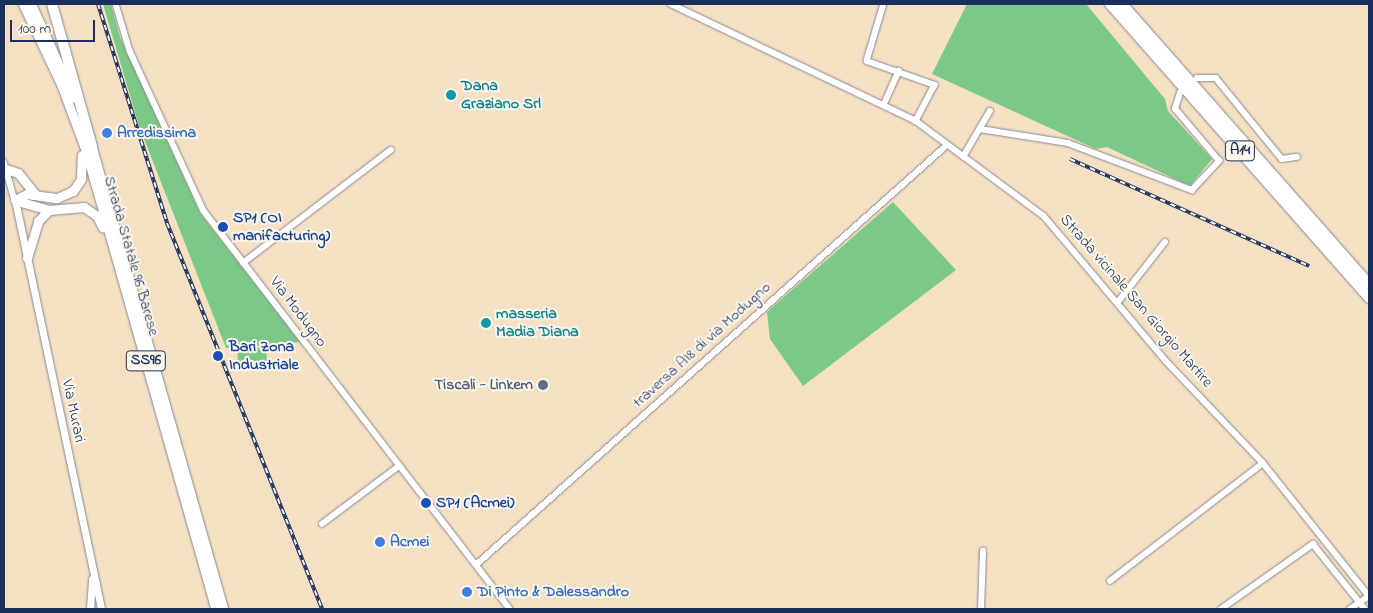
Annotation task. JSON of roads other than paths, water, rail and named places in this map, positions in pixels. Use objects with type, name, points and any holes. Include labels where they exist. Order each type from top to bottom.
[{"type":"highway","points":[[52,4],[92,146]]},
{"type":"highway","name":"A14","points":[[1110,4],[1369,298]]},
{"type":"highway","name":"A14","points":[[1122,4],[1369,284]]},
{"type":"main road","name":"Strada Statale 96 Barese","points":[[23,4],[73,113],[128,298],[216,609]]},
{"type":"main road","name":"Strada Statale 96 Barese","points":[[31,4],[92,146],[223,609]]},
{"type":"main road","points":[[15,200],[35,194],[65,196],[82,179],[83,164],[73,113]]},
{"type":"main road","points":[[5,166],[18,173],[35,194]]},
{"type":"main road","points":[[15,200],[49,210],[75,206],[97,216],[128,298]]},
{"type":"main road","points":[[26,258],[38,221],[49,210]]},
{"type":"main road","points":[[207,553],[229,609]]},
{"type":"street","name":"Via Modugno","points":[[116,4],[130,51],[204,211],[510,609]]},
{"type":"street","name":"Strada vicinale San Giorgio Martire","points":[[671,4],[884,104],[916,121],[1060,230],[1166,362],[1263,463],[1369,596]]},
{"type":"street","points":[[884,4],[867,61],[936,85],[916,121]]},
{"type":"street","points":[[884,104],[899,71]]},
{"type":"street","points":[[1197,78],[1216,78],[1282,159],[1296,157]]},
{"type":"street","points":[[980,129],[1068,143],[1192,190],[1219,160],[1176,109],[1180,92]]},
{"type":"street","points":[[963,157],[990,111]]},
{"type":"street","name":"traversa AI8 di via Modugno","points":[[476,565],[947,145]]},
{"type":"street","points":[[243,263],[391,150]]},
{"type":"street","points":[[5,166],[15,200]]},
{"type":"street","name":"Via Murari","points":[[15,200],[102,609]]},
{"type":"street","points":[[1118,302],[1165,242]]},
{"type":"street","points":[[1110,581],[1263,463]]},
{"type":"street","points":[[322,524],[399,466]]},
{"type":"street","points":[[1221,609],[1313,544],[1365,609]]},
{"type":"street","points":[[981,609],[986,573],[983,551]]},
{"type":"street","name":"Via Murari","points":[[90,609],[92,569]]},
{"type":"street","points":[[1350,609],[1369,596]]},
{"type":"railway","points":[[98,4],[167,223],[322,609]]},
{"type":"railway","points":[[1070,159],[1309,266]]},
{"type":"place","name":"Dana Graziano Srl","points":[[451,95]]},
{"type":"place","name":"Arredissima","points":[[107,133]]},
{"type":"place","name":"SP1 (OI manifacturing)","points":[[223,227]]},
{"type":"place","name":"masseria Madia Diana","points":[[486,323]]},
{"type":"place","name":"Bari Zona Industriale","points":[[218,356]]},
{"type":"place","name":"Tiscali - Linkem","points":[[543,385]]},
{"type":"place","name":"SP1 (Acmei)","points":[[426,503]]},
{"type":"place","name":"Acmei","points":[[380,542]]},
{"type":"place","name":"Di Pinto & Dalessandro","points":[[467,592]]}]
